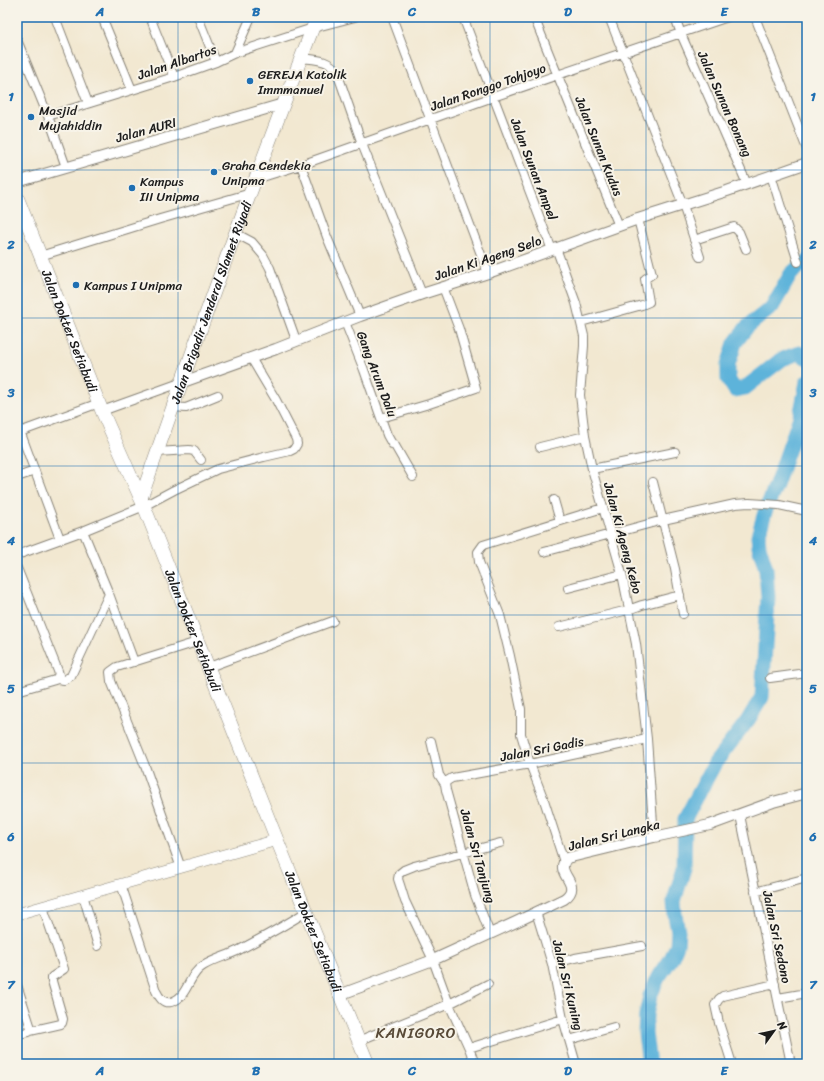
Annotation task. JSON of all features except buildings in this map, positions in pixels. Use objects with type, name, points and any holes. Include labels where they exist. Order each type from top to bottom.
[{"type":"main road","name":"Jalan Brigadir Jenderal Slamet Riyadi","points":[[142,502],[180,383],[283,104],[315,22]]},
{"type":"main road","name":"Jalan Dokter Setiabudi","points":[[17,197],[101,407],[142,502],[197,642],[209,667],[339,995],[368,1064]]},
{"type":"main road","points":[[17,914],[277,840]]},
{"type":"street","points":[[55,17],[88,103]]},
{"type":"street","points":[[102,17],[132,90]]},
{"type":"street","points":[[150,17],[174,77]]},
{"type":"street","points":[[198,17],[216,62]]},
{"type":"street","name":"Jalan Albartos","points":[[48,116],[174,77],[216,62],[235,53],[315,22],[355,17]]},
{"type":"street","points":[[392,17],[429,120],[488,273]]},
{"type":"street","name":"Jalan Sunan Ampel","points":[[463,17],[554,249]]},
{"type":"street","name":"Jalan Sunan Kudus","points":[[534,17],[619,226]]},
{"type":"street","points":[[609,17],[683,205],[700,257]]},
{"type":"street","name":"Jalan Sunan Bonang","points":[[675,17],[681,34],[747,184]]},
{"type":"street","name":"Jalan Ronggo Tohjoyo","points":[[256,179],[301,165],[623,52],[681,34],[728,17]]},
{"type":"street","points":[[755,17],[807,149]]},
{"type":"street","points":[[235,53],[249,19]]},
{"type":"street","points":[[17,40],[48,116],[66,167]]},
{"type":"street","points":[[301,58],[324,61],[334,67],[362,144],[422,294]]},
{"type":"street","name":"Jalan AURI","points":[[17,182],[283,104]]},
{"type":"street","name":"Jalan Ki Ageng Selo","points":[[180,383],[422,294],[488,273],[638,219],[807,163]]},
{"type":"street","points":[[301,165],[327,237],[360,316]]},
{"type":"street","points":[[771,176],[798,262]]},
{"type":"street","points":[[40,256],[160,218],[251,193]]},
{"type":"street","points":[[581,322],[649,302],[644,279],[652,274],[638,219]]},
{"type":"street","points":[[694,240],[734,227],[739,232],[746,249]]},
{"type":"street","points":[[235,233],[252,242],[263,255],[270,268],[296,340]]},
{"type":"street","name":"Jalan Ki Ageng Kebo","points":[[554,249],[568,280],[584,336],[580,395],[585,436],[592,469],[612,534],[622,574],[636,644],[647,739],[654,837]]},
{"type":"street","points":[[381,418],[476,388],[459,329],[443,287]]},
{"type":"street","name":"Gang Arum Dalu","points":[[345,322],[387,435],[392,444],[394,444],[413,477]]},
{"type":"street","points":[[17,555],[83,531],[142,502],[174,490],[218,469],[264,456],[281,454],[290,451],[296,446],[296,439],[276,400],[251,358]]},
{"type":"street","points":[[19,433],[180,383]]},
{"type":"street","points":[[173,407],[186,408],[218,395]]},
{"type":"street","points":[[17,423],[19,433],[35,471],[60,539]]},
{"type":"street","points":[[540,447],[585,436]]},
{"type":"street","points":[[157,452],[189,450],[194,451],[201,460]]},
{"type":"street","points":[[592,469],[675,452]]},
{"type":"street","points":[[17,477],[35,471]]},
{"type":"street","points":[[653,482],[664,520],[683,614]]},
{"type":"street","points":[[554,500],[560,521]]},
{"type":"street","points":[[544,552],[664,520],[735,504],[779,505],[807,511]]},
{"type":"street","points":[[564,862],[521,734],[520,709],[510,656],[500,615],[479,562],[478,552],[483,545],[603,508]]},
{"type":"street","points":[[83,531],[109,594],[134,662]]},
{"type":"street","points":[[17,568],[58,671],[59,675],[57,679]]},
{"type":"street","points":[[568,588],[622,574]]},
{"type":"street","points":[[17,691],[57,679],[64,680],[71,676],[109,594]]},
{"type":"street","points":[[559,627],[628,610],[680,595]]},
{"type":"street","points":[[209,667],[333,621]]},
{"type":"street","points":[[181,868],[145,766],[109,674],[114,669],[197,642]]},
{"type":"street","points":[[770,678],[807,673]]},
{"type":"street","name":"Jalan Sri Gadis","points":[[445,784],[452,778],[530,764],[647,739]]},
{"type":"street","name":"Jalan Sri Tanjung","points":[[431,741],[439,775],[445,784],[475,895],[490,934]]},
{"type":"street","name":"Jalan Sri Langka","points":[[339,995],[433,960],[564,899],[571,893],[571,885],[564,872],[564,862],[567,858],[710,825],[773,802],[807,793]]},
{"type":"street","name":"Jalan Sri Sedono","points":[[740,814],[791,1064]]},
{"type":"street","points":[[474,1064],[469,1048],[449,1004],[433,960],[405,900],[398,878],[399,874],[404,870],[414,866],[500,843]]},
{"type":"street","points":[[756,892],[807,878]]},
{"type":"street","points":[[121,884],[156,991],[162,1001],[167,1002],[171,1002],[179,998],[193,975],[202,966],[238,951],[306,912]]},
{"type":"street","points":[[83,895],[98,946]]},
{"type":"street","points":[[17,1034],[61,1024],[63,1019],[52,977],[64,969],[43,907]]},
{"type":"street","name":"Jalan Sri Kuning","points":[[536,912],[552,964],[563,1019],[576,1064]]},
{"type":"street","points":[[552,964],[575,958],[642,946]]},
{"type":"street","points":[[358,1041],[449,1004],[488,984]]},
{"type":"street","points":[[732,1064],[718,1023],[715,1005],[723,996],[775,984]]},
{"type":"street","points":[[17,985],[31,1026],[30,1031]]},
{"type":"street","points":[[778,998],[807,993]]},
{"type":"street","points":[[469,1048],[563,1019]]},
{"type":"street","points":[[569,1040],[614,1027]]},
{"type":"waterway","points":[[807,262],[791,274],[772,307],[747,327],[735,343],[728,365],[728,379],[735,390],[745,388],[782,359],[799,353],[807,358]]},
{"type":"waterway","points":[[649,1064],[645,1033],[646,1015],[650,996],[658,978],[671,959],[677,945],[678,931],[674,901],[684,868],[685,819],[715,763],[748,720],[762,697],[768,597],[766,569],[759,546],[758,536],[765,512],[800,417],[807,382]]},
{"type":"place","name":"GEREJA Katolik Immmanuel","points":[[250,81]]},
{"type":"place","name":"Masjid Mujahiddin","points":[[31,117]]},
{"type":"place","name":"Graha Cendekia Unipma","points":[[214,172]]},
{"type":"place","name":"Kampus III Unipma","points":[[132,188]]},
{"type":"place","name":"Kampus I Unipma","points":[[76,285]]},
{"type":"district","name":"KANIGORO","points":[[416,1033]]}]
